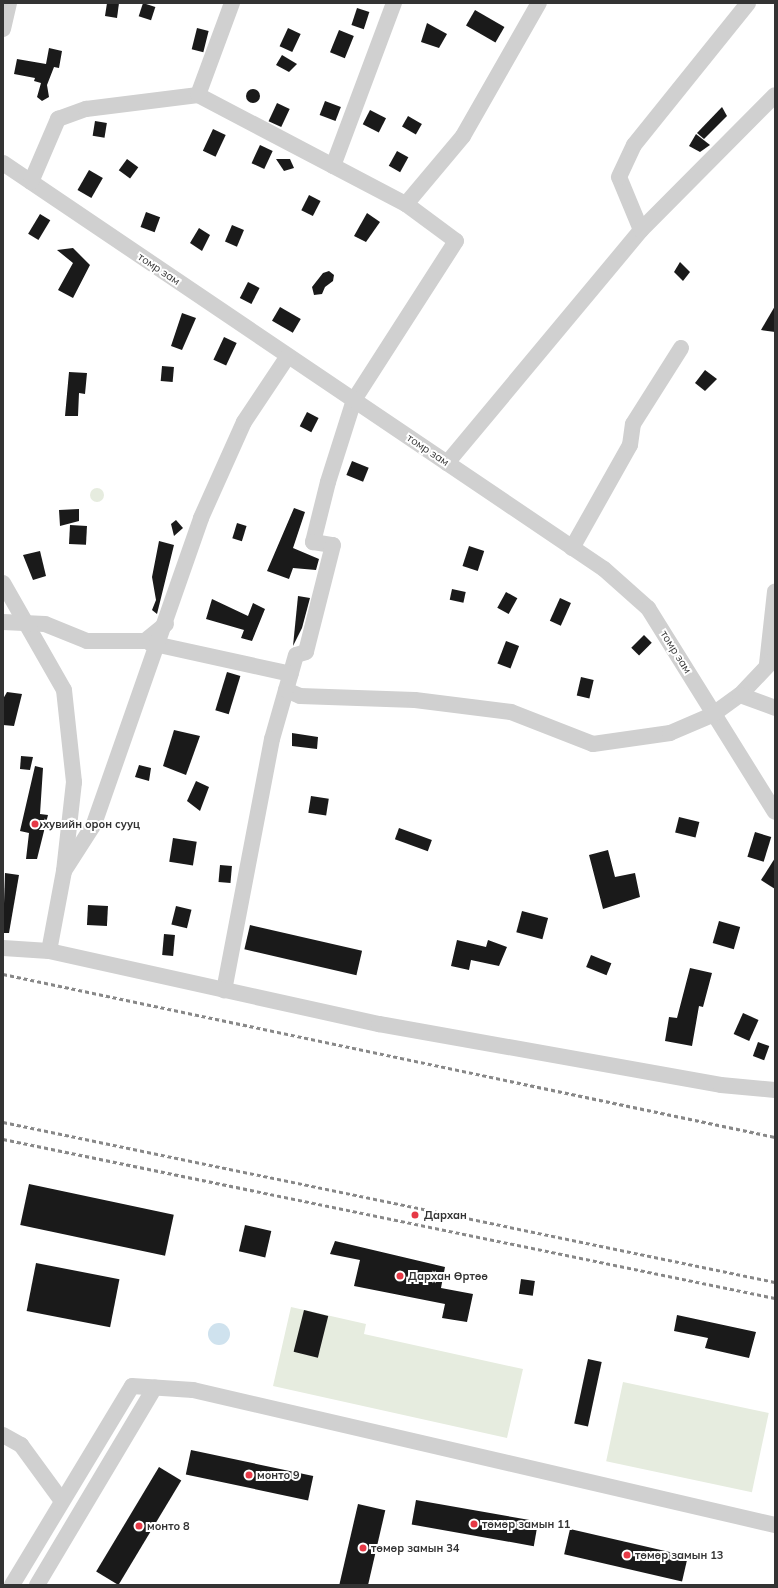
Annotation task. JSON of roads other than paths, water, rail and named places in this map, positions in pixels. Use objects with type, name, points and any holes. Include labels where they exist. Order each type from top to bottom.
[{"type":"street","points":[[3,29],[9,3]]},
{"type":"street","points":[[198,95],[232,3]]},
{"type":"street","points":[[333,166],[394,3]]},
{"type":"street","points":[[406,204],[462,136],[538,3]]},
{"type":"street","points":[[641,230],[619,177],[634,145],[749,4]]},
{"type":"street","points":[[31,182],[58,119],[86,109],[198,95],[406,204],[456,242],[354,400],[313,542],[333,545],[306,652],[296,655],[272,739],[224,990]]},
{"type":"street","points":[[447,463],[641,230],[775,95]]},
{"type":"street","name":"томр зам","points":[[3,163],[604,569],[648,608],[682,658],[712,716],[775,812]]},
{"type":"street","points":[[572,548],[630,445],[633,424],[681,348]]},
{"type":"street","points":[[64,871],[94,824],[152,644],[166,624],[201,518],[244,422],[288,356]]},
{"type":"street","points":[[3,582],[27,622],[64,690],[74,782],[64,871],[49,951]]},
{"type":"street","points":[[286,690],[300,696],[415,700],[512,712],[593,744],[670,733],[712,716],[740,694],[771,661],[775,591]]},
{"type":"street","points":[[3,622],[46,624],[87,641],[152,644],[291,674]]},
{"type":"street","points":[[740,694],[775,708]]},
{"type":"street","points":[[3,948],[49,951],[386,1026],[721,1085],[775,1090]]},
{"type":"street","points":[[12,1585],[132,1386],[193,1390],[775,1526]]},
{"type":"street","points":[[37,1585],[155,1387]]},
{"type":"street","points":[[3,1434],[21,1445],[62,1501]]},
{"type":"water","points":[[219,1323],[223,1324],[229,1330],[229,1338],[223,1344],[219,1345],[215,1344],[209,1338],[208,1334],[209,1330],[215,1324]]},
{"type":"railway","points":[[3,974],[775,1137]]},
{"type":"railway","points":[[3,1122],[775,1282]]},
{"type":"railway","points":[[3,1139],[775,1298]]},
{"type":"place","name":"хувийн орон сууц","points":[[35,824]]},
{"type":"place","name":"Дархан","points":[[415,1215]]},
{"type":"place","name":"Дархан Өртөө","points":[[400,1276]]},
{"type":"place","name":"монто 9","points":[[249,1475]]},
{"type":"place","name":"төмөр замын 11","points":[[474,1524]]},
{"type":"place","name":"монто 8","points":[[139,1526]]},
{"type":"place","name":"төмөр замын 34","points":[[363,1548]]},
{"type":"place","name":"төмөр замын 13","points":[[627,1555]]}]
